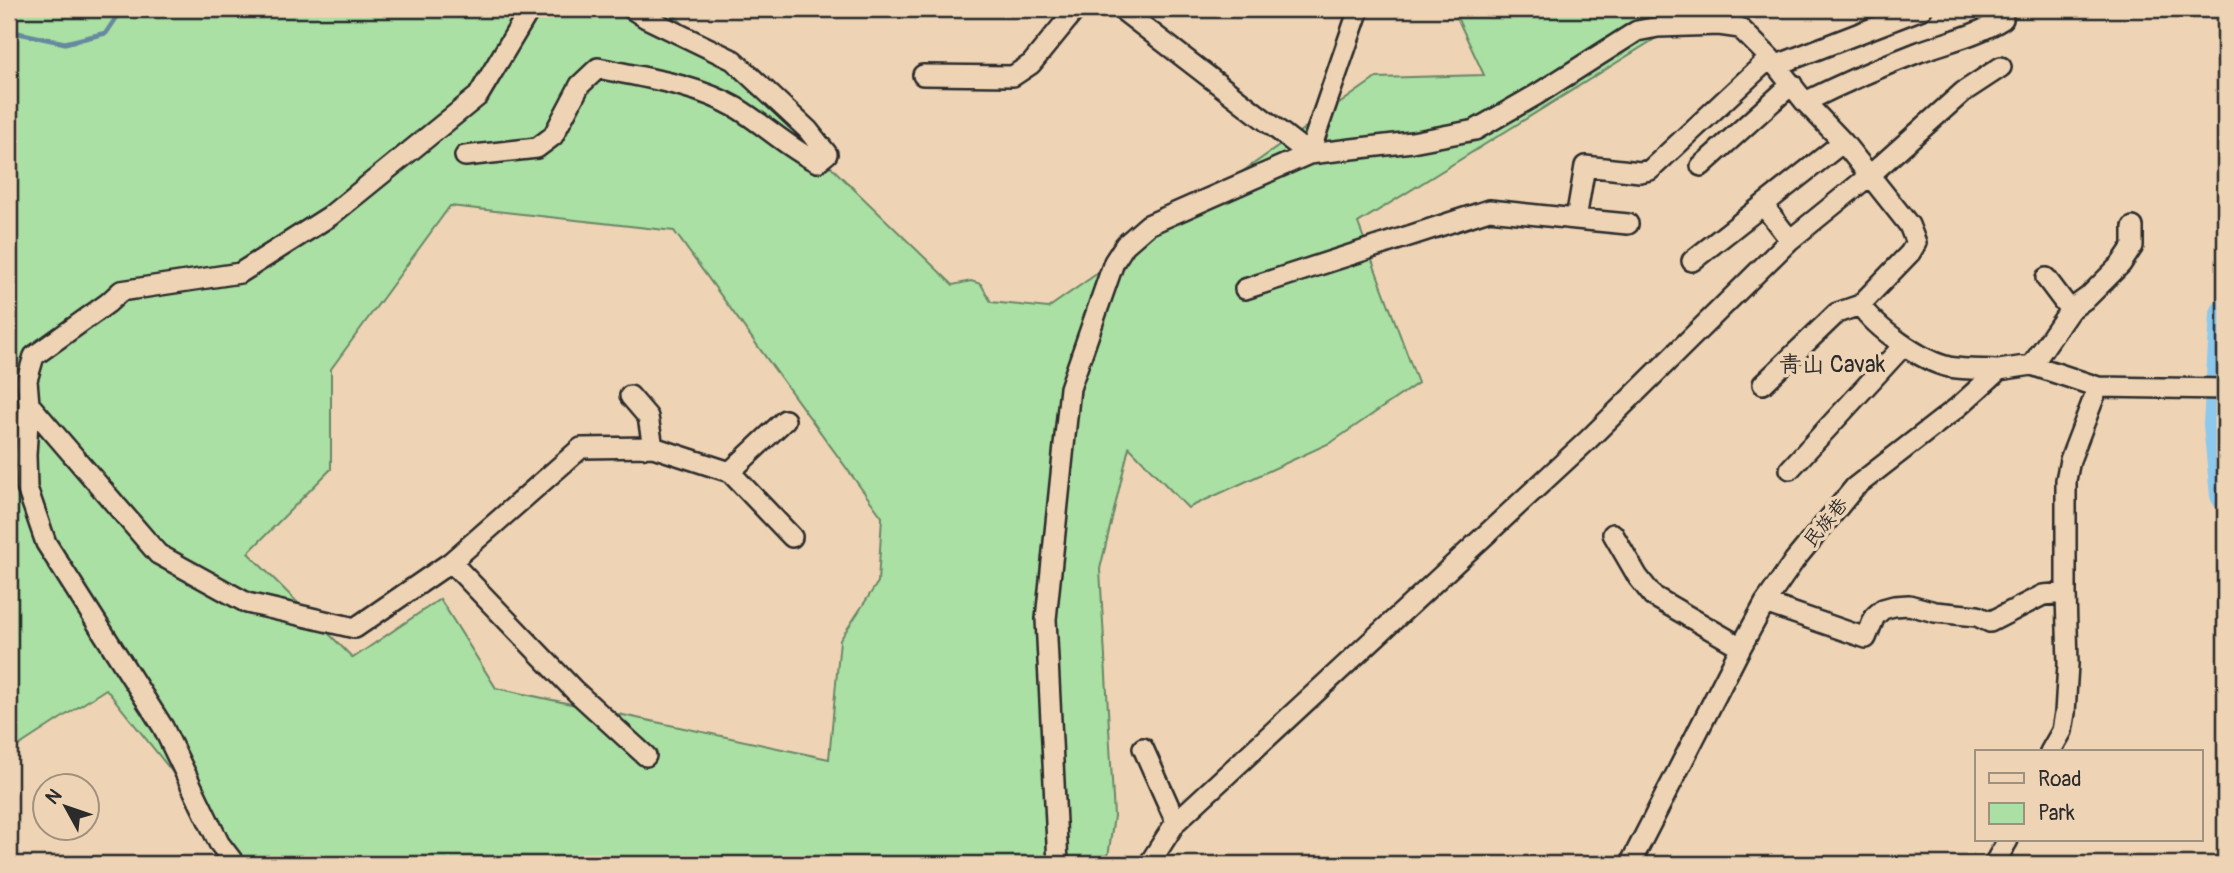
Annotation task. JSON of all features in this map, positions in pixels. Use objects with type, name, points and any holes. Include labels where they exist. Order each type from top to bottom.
[{"type":"street","points":[[235,864],[219,843],[163,727],[46,543],[27,488],[27,380],[34,356],[108,303],[121,290],[240,273],[330,216],[478,96],[530,9]]},
{"type":"street","points":[[465,156],[537,148],[554,136],[580,85],[598,68],[691,87],[737,109],[800,154],[817,162],[827,154],[808,130],[733,60],[632,9]]},
{"type":"street","points":[[923,75],[1013,76],[1031,64],[1076,9]]},
{"type":"street","points":[[1121,9],[1309,154]]},
{"type":"street","points":[[1309,154],[1359,9]]},
{"type":"street","points":[[1576,219],[1585,166],[1640,172],[1650,170],[1774,62],[1922,9]]},
{"type":"street","points":[[1805,102],[1855,76],[1983,32],[2003,19]]},
{"type":"street","points":[[1058,864],[1046,619],[1070,388],[1114,262],[1125,244],[1148,225],[1309,154],[1412,142],[1475,130],[1536,96],[1637,31],[1658,27],[1719,25],[1740,28],[1774,62],[1805,102],[1843,142],[1909,225],[1916,243],[1910,253],[1860,305],[1838,313],[1763,384]]},
{"type":"street","points":[[1149,864],[1176,822],[1588,440],[1790,240],[1869,176],[1963,92],[2001,67]]},
{"type":"street","points":[[1701,166],[1792,84]]},
{"type":"street","points":[[1692,261],[1843,142]]},
{"type":"street","points":[[1763,205],[1790,240]]},
{"type":"street","points":[[1245,289],[1489,210],[1628,225]]},
{"type":"street","points":[[2032,365],[2070,310],[2088,298],[2121,264],[2133,246],[2133,227]]},
{"type":"street","points":[[2046,278],[2070,310]]},
{"type":"street","points":[[1860,305],[1869,318],[1903,346],[1948,367],[1999,370],[2032,365],[2098,387],[2225,389]]},
{"type":"street","points":[[1790,469],[1903,346]]},
{"type":"street","name":"民族巷","points":[[1630,864],[1765,603],[1794,561],[1855,486],[1958,407],[1999,370]]},
{"type":"street","points":[[2051,750],[2062,731],[2068,664],[2066,480],[2070,460],[2098,387]]},
{"type":"street","points":[[630,396],[648,417],[653,447]]},
{"type":"street","points":[[29,404],[158,554],[247,603],[355,628],[451,562],[581,448],[653,447],[730,472],[792,537]]},
{"type":"street","points":[[730,472],[785,420]]},
{"type":"street","points":[[1613,534],[1637,577],[1653,596],[1741,648]]},
{"type":"street","points":[[451,562],[574,690],[646,756]]},
{"type":"street","points":[[1765,603],[1866,638],[1875,617],[1894,606],[1909,605],[1935,612],[1977,616],[1990,622],[2043,595],[2066,593]]},
{"type":"street","points":[[1143,748],[1176,822]]},
{"type":"street","points":[[1994,864],[2007,842]]},
{"type":"green space","points":[[9,9],[668,9],[953,285],[971,281],[981,284],[991,302],[1048,308],[1376,78],[1484,75],[1453,9],[1703,9],[1358,223],[1418,383],[1332,442],[1188,508],[1129,447],[1100,569],[1114,816],[1107,864],[246,864],[106,689],[9,752]],"holes":[[[450,206],[674,231],[882,517],[878,582],[840,640],[829,759],[496,688],[440,599],[353,658],[248,553],[331,469],[331,369]]]},
{"type":"waterway","points":[[9,31],[65,43],[106,33],[122,9]]},
{"type":"waterway","points":[[2225,314],[2218,424],[2225,495]]},
{"type":"district","name":"青山 Cavak","points":[[1832,364]]}]
